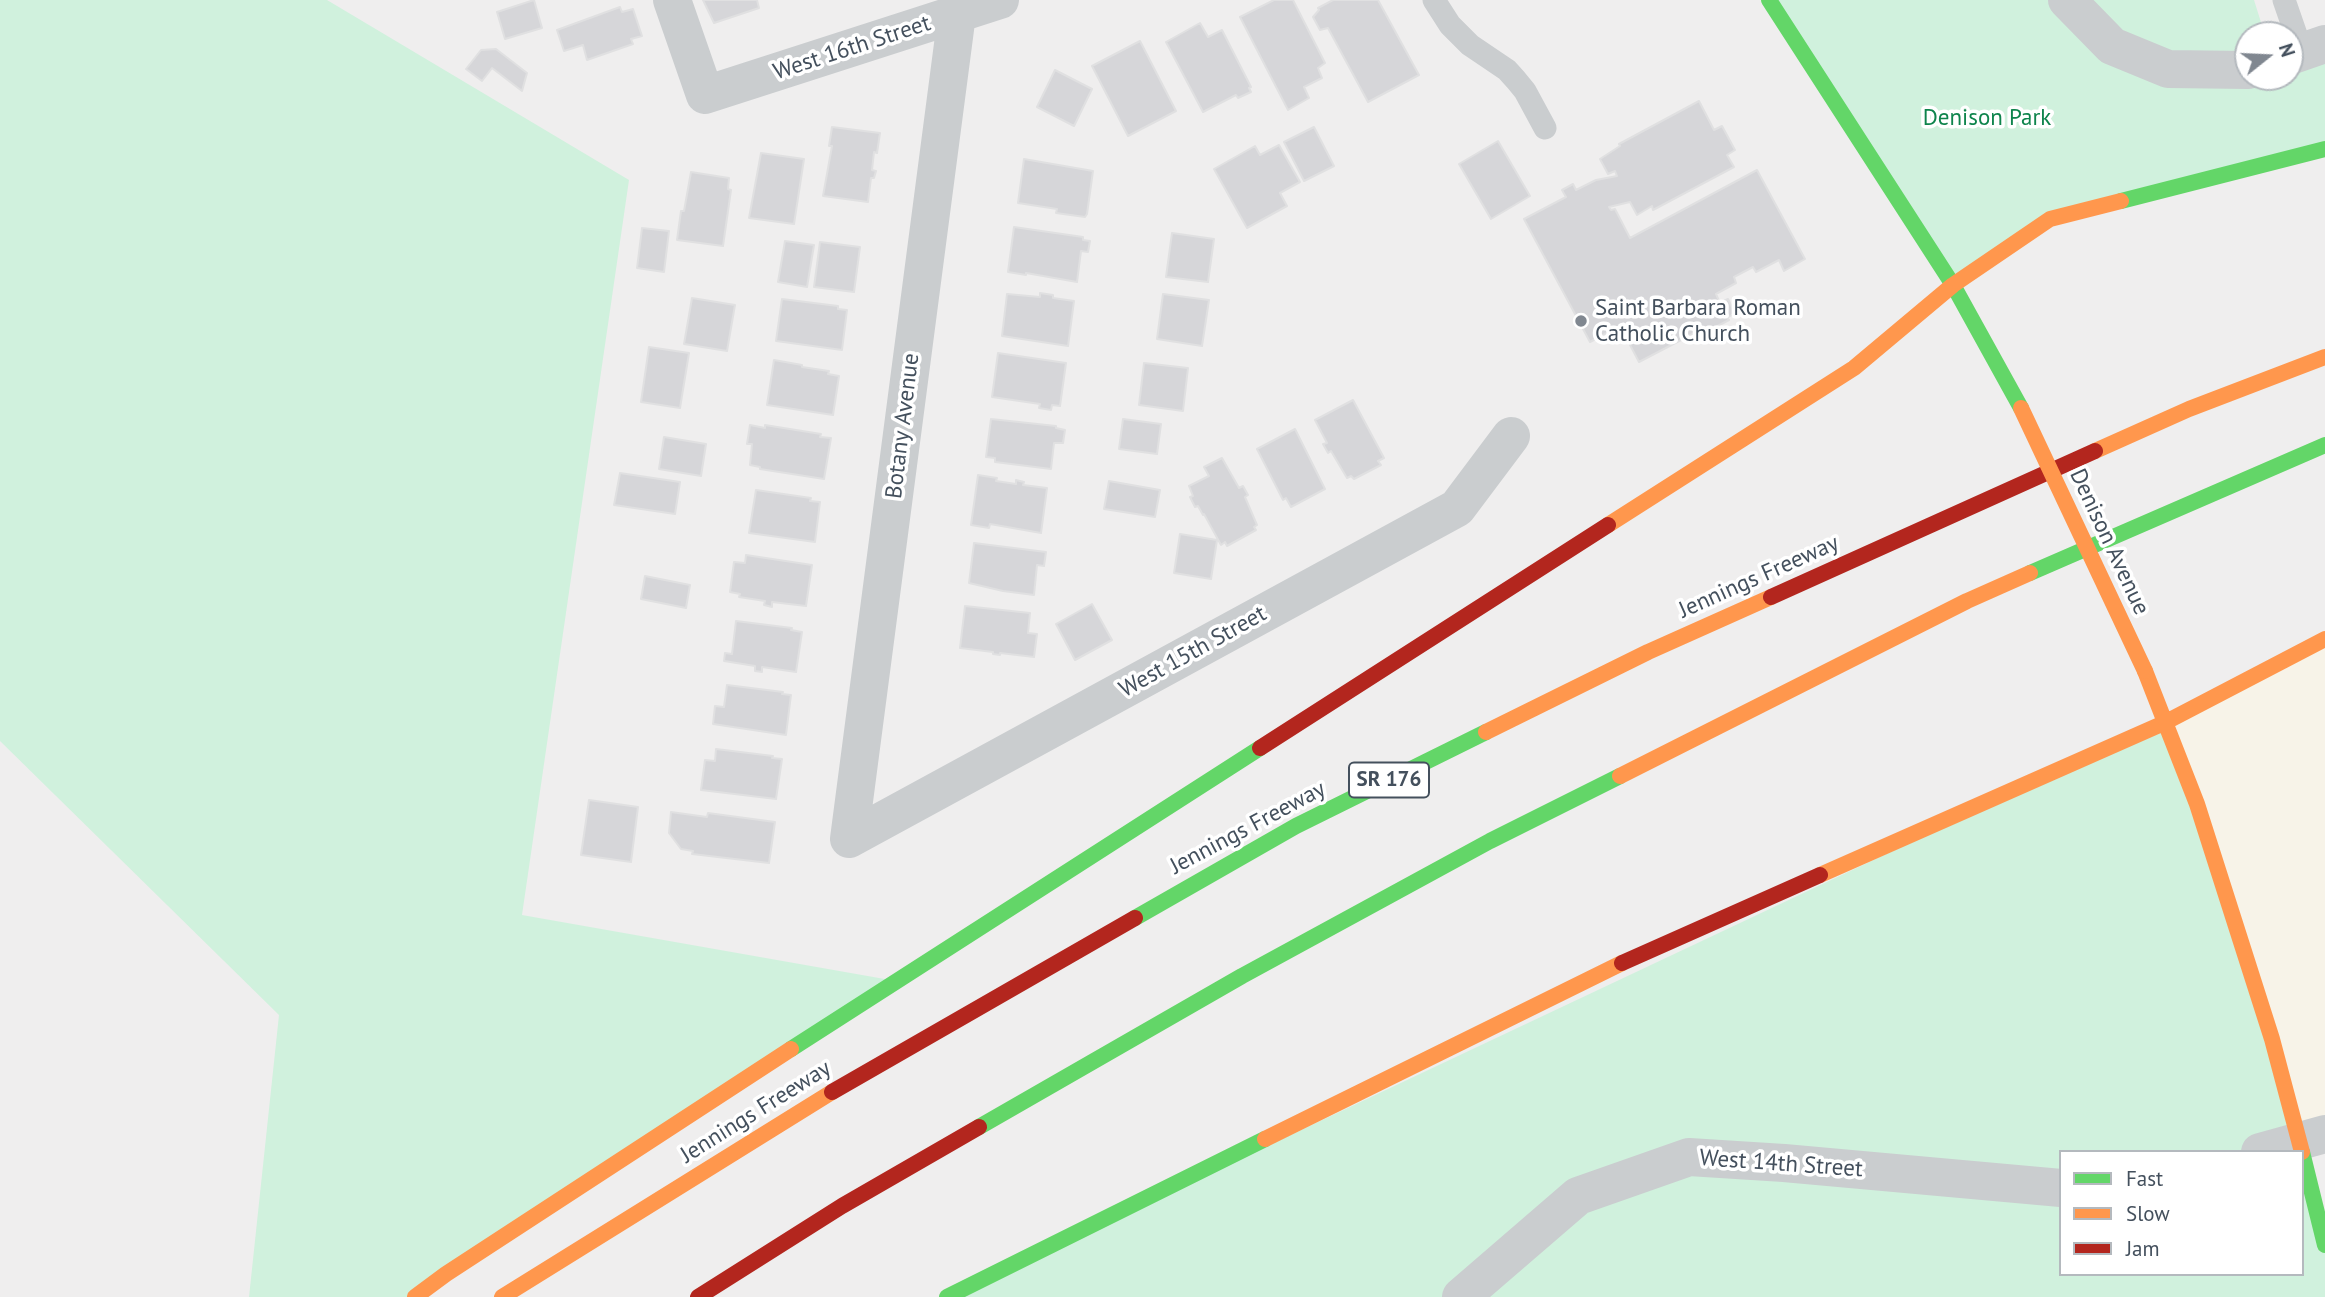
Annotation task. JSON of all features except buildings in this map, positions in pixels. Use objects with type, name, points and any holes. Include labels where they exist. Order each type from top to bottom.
[{"type":"main road","name":"Denison Avenue","points":[[1769,0],[1954,285],[2021,408],[2145,671],[2197,804],[2307,1145],[2325,1245]]},
{"type":"main road","points":[[415,1297],[446,1274],[908,974],[1854,368],[1954,285],[2050,219],[2325,149]]},
{"type":"main road","name":"Jennings Freeway","points":[[502,1297],[820,1098],[1296,826],[1648,652],[2189,409],[2325,357]]},
{"type":"main road","points":[[698,1297],[842,1206],[926,1157],[1230,983],[1490,841],[1967,601],[2325,445]]},
{"type":"main road","points":[[947,1297],[1631,958],[2164,723],[2325,639]]},
{"type":"street","name":"West 16th Street","points":[[672,0],[705,95],[1000,0]]},
{"type":"street","points":[[2067,0],[2112,46],[2168,69],[2234,70]]},
{"type":"street","name":"Botany Avenue","points":[[849,839],[957,14]]},
{"type":"street","name":"West 15th Street","points":[[849,839],[1457,508],[1511,436]]},
{"type":"street","points":[[2273,1150],[2307,1145]]},
{"type":"street","name":"West 14th Street","points":[[1461,1297],[1578,1196],[1689,1157],[2059,1188]]},
{"type":"lane","points":[[1434,0],[1450,25],[1470,45],[1507,70],[1516,80],[1545,128]]},
{"type":"lane","points":[[2284,0],[2306,51]]},
{"type":"shaded area","points":[[2325,639],[2325,1134],[2300,1141],[2164,723]]},
{"type":"green space","points":[[0,0],[327,0],[629,180],[522,915],[896,981],[415,1297],[249,1297],[279,1015],[0,741]]},
{"type":"green space","name":"Denison Park","points":[[1769,0],[2254,0],[2261,21],[2234,21],[2234,91],[2304,91],[2304,51],[2325,44],[2325,149],[2050,219],[1953,285]]},
{"type":"green space","points":[[2164,723],[2301,1150],[2059,1150],[2059,1276],[2304,1276],[2304,1160],[2325,1245],[2325,1297],[947,1297]]},
{"type":"traffic: fast","points":[[1769,0],[1953,285],[2021,408]]},
{"type":"traffic: fast","points":[[2121,201],[2325,149]]},
{"type":"traffic: fast","points":[[2030,573],[2325,445]]},
{"type":"traffic: fast","points":[[1135,918],[1296,826],[1486,732]]},
{"type":"traffic: fast","points":[[791,1049],[1260,748]]},
{"type":"traffic: fast","points":[[979,1127],[1242,976],[1490,841],[1620,776]]},
{"type":"traffic: fast","points":[[947,1297],[1265,1139]]},
{"type":"traffic: fast","points":[[2304,1160],[2325,1245]]},
{"type":"traffic: slow","points":[[1608,525],[1854,368],[1953,285],[2050,219],[2121,201]]},
{"type":"traffic: slow","points":[[2095,451],[2189,409],[2325,357]]},
{"type":"traffic: slow","points":[[2021,408],[2145,671]]},
{"type":"traffic: slow","points":[[1620,776],[1967,601],[2030,573]]},
{"type":"traffic: slow","points":[[1486,732],[1648,652],[1771,597]]},
{"type":"traffic: slow","points":[[1820,875],[2164,723],[2325,639]]},
{"type":"traffic: slow","points":[[2145,671],[2197,804],[2272,1039],[2301,1150]]},
{"type":"traffic: slow","points":[[1265,1139],[1622,963]]},
{"type":"traffic: slow","points":[[415,1297],[446,1274],[791,1049]]},
{"type":"traffic: slow","points":[[502,1297],[832,1092]]},
{"type":"traffic: jam","points":[[1771,597],[2095,451]]},
{"type":"traffic: jam","points":[[1260,748],[1608,525]]},
{"type":"traffic: jam","points":[[1622,963],[1820,875]]},
{"type":"traffic: jam","points":[[832,1092],[1135,918]]},
{"type":"traffic: jam","points":[[698,1297],[842,1206],[979,1127]]},
{"type":"place","name":"Saint Barbara Roman Catholic Church","points":[[1581,321]]}]
